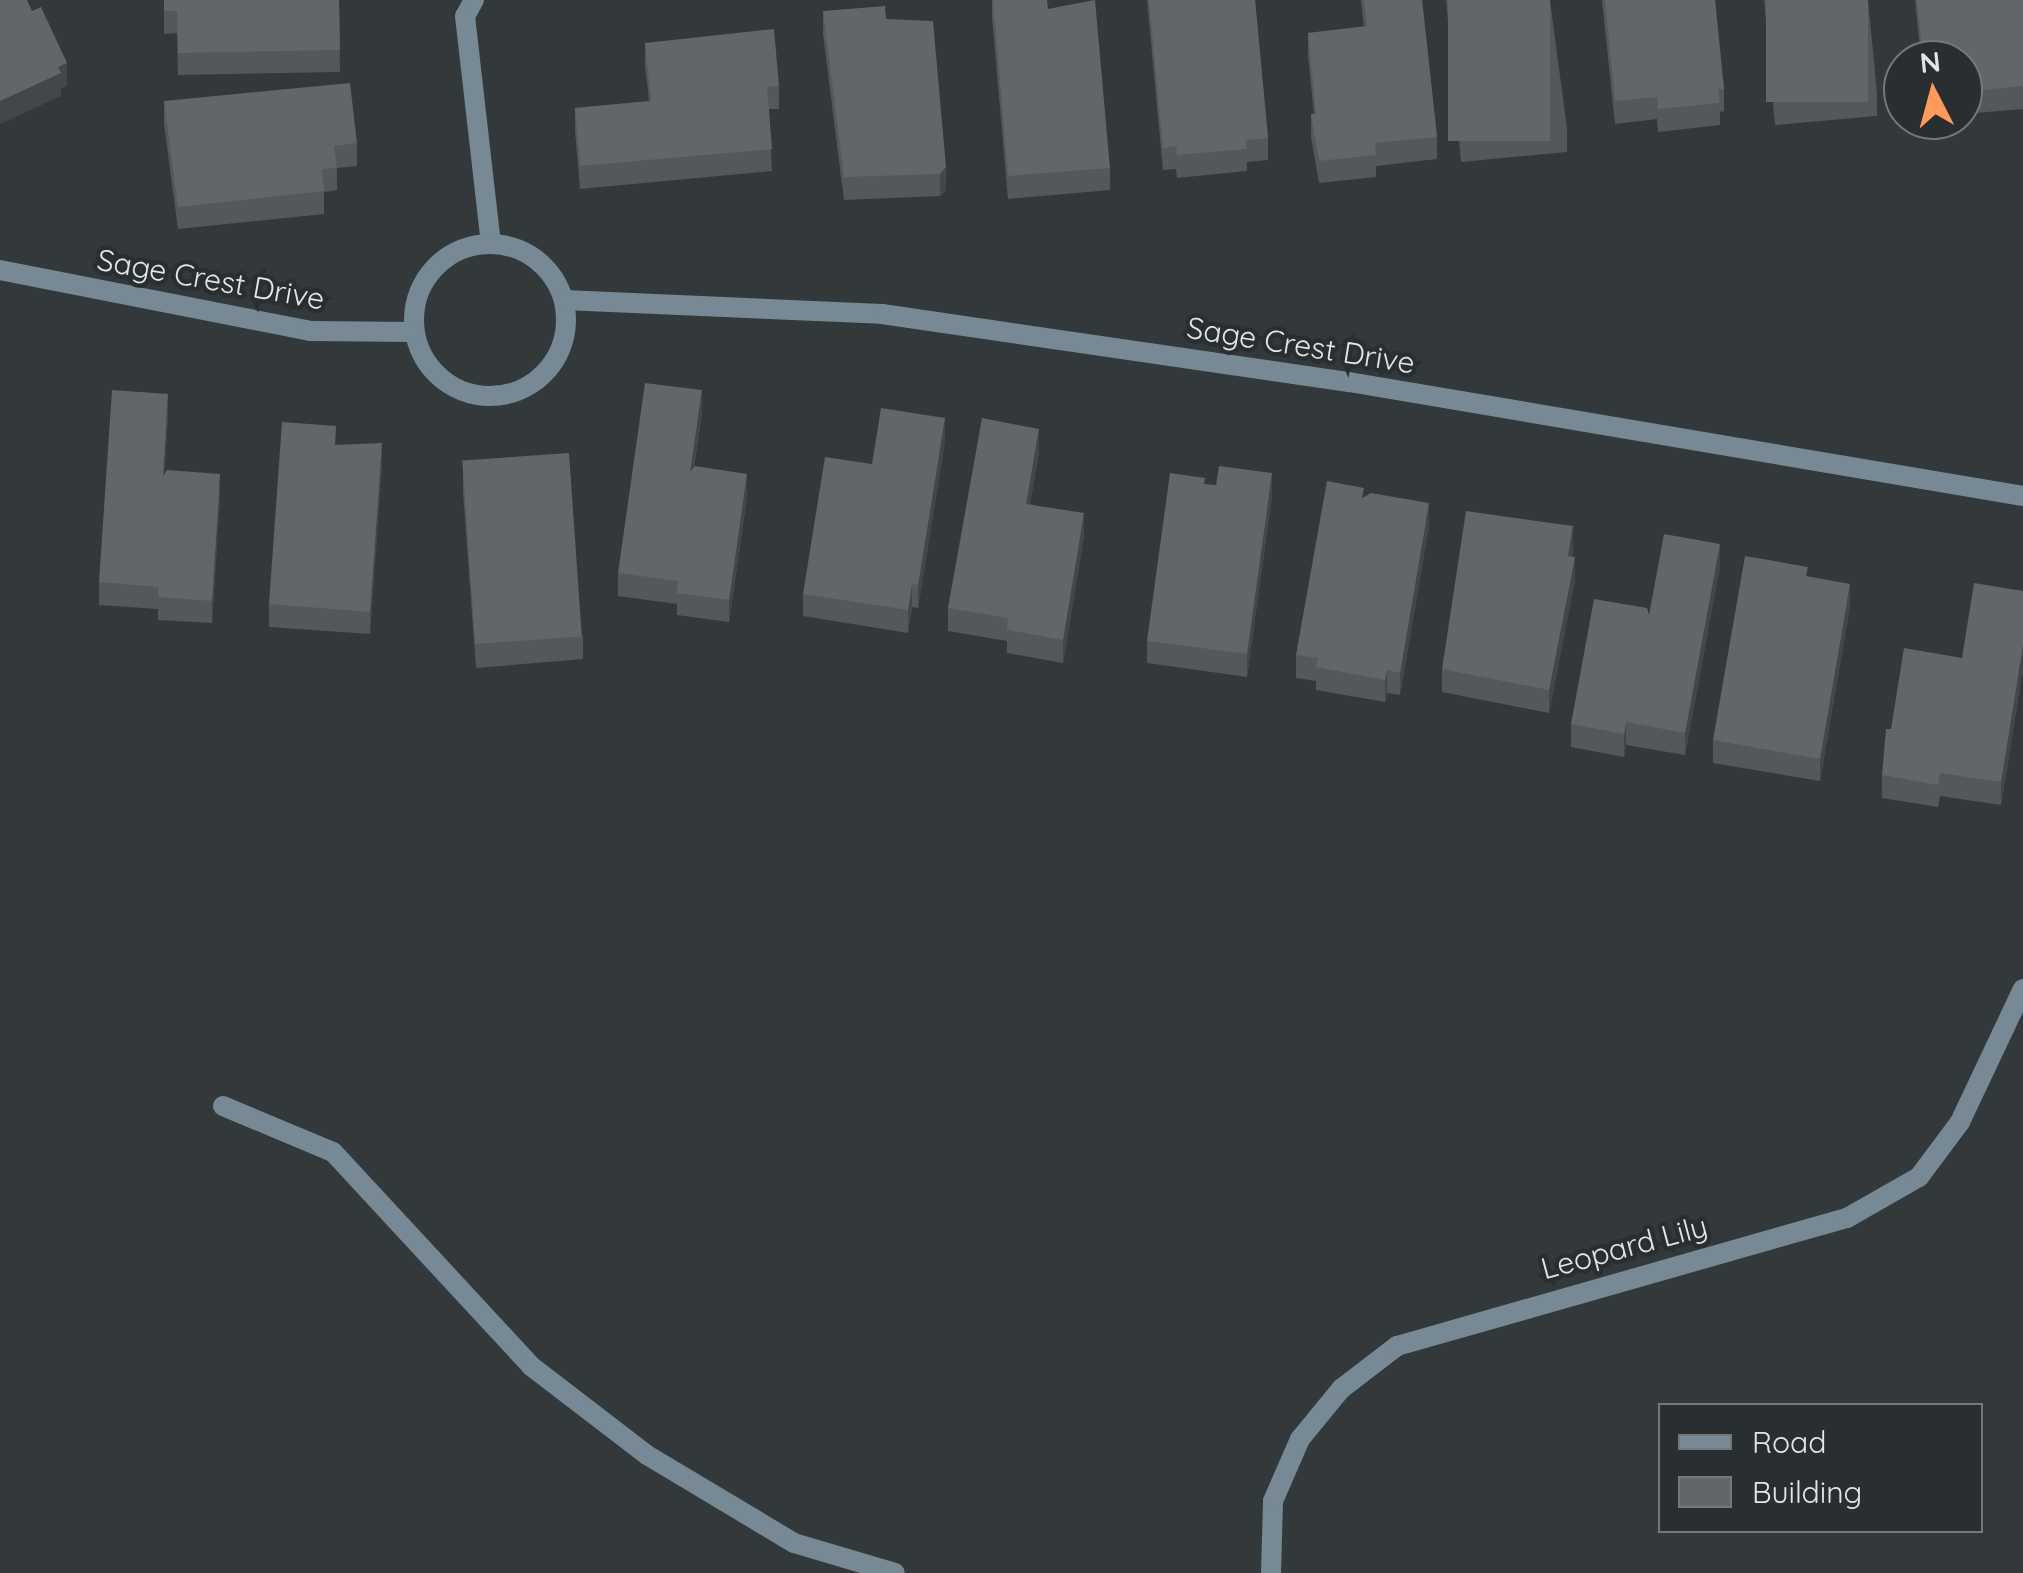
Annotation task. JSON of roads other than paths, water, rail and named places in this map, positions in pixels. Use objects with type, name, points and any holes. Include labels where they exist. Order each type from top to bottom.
[{"type":"street","points":[[474,0],[465,16],[490,244]]},
{"type":"street","points":[[490,244],[537,260],[564,300],[561,350],[529,387],[506,396],[481,397],[436,376],[413,332],[414,307],[433,268],[449,255],[490,244]]},
{"type":"street","name":"Sage Crest Drive","points":[[0,270],[310,331],[413,332]]},
{"type":"street","name":"Sage Crest Drive","points":[[564,300],[882,314],[1348,382],[2023,496]]},
{"type":"street","name":"Leopard Lily","points":[[1271,1573],[1273,1501],[1300,1438],[1341,1389],[1397,1346],[1847,1218],[1918,1178],[1960,1122],[2023,990]]},
{"type":"street","points":[[224,1106],[332,1152],[532,1366],[647,1456],[794,1542],[895,1573]]}]
